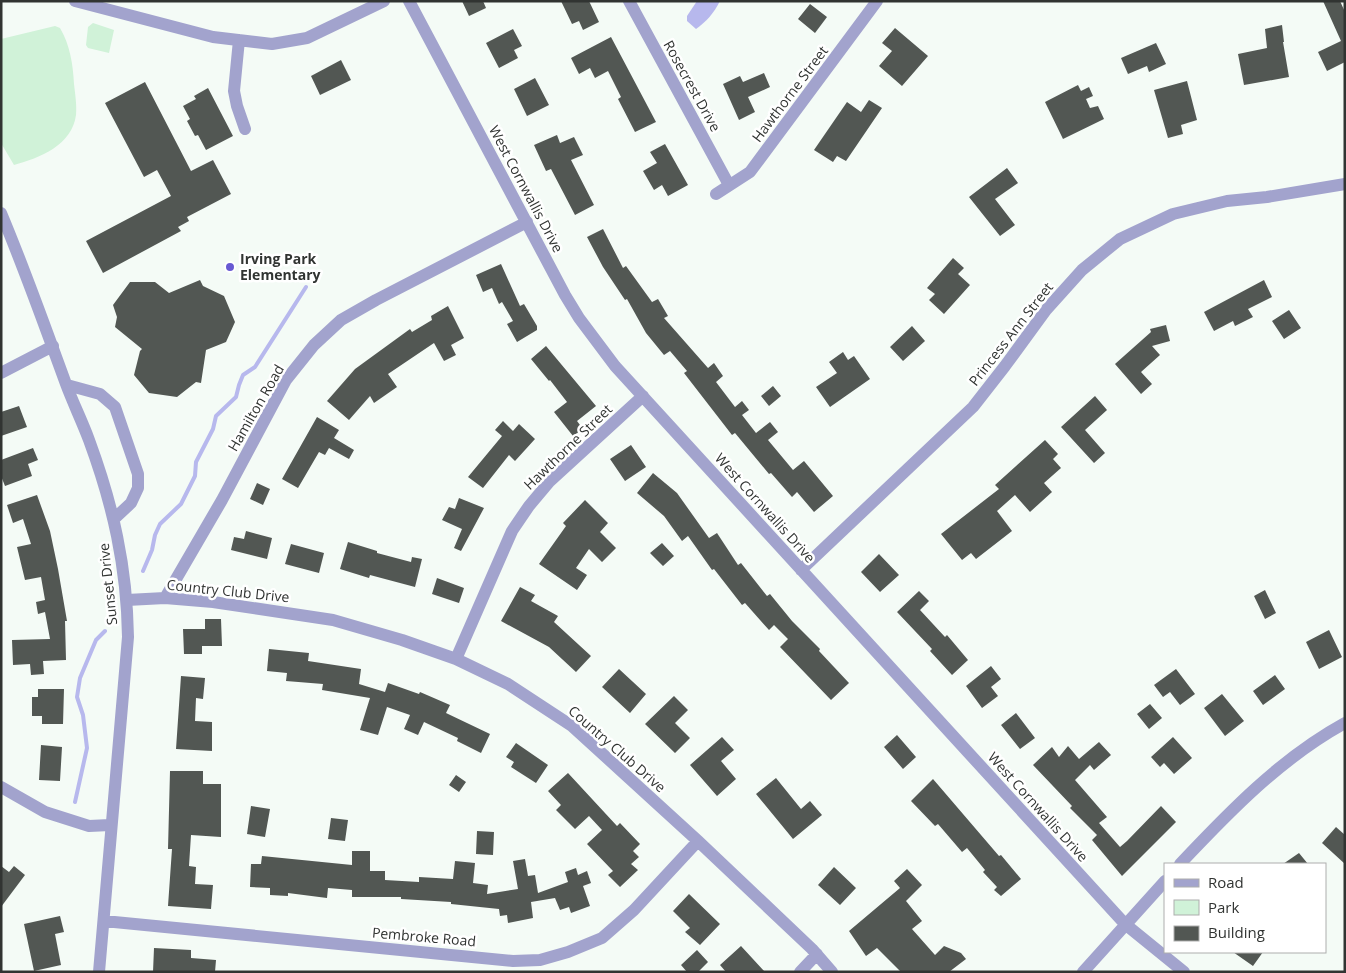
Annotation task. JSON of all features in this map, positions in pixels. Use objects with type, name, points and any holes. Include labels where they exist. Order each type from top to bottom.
[{"type":"street","points":[[75,1],[212,37],[272,44],[307,38],[384,1]]},
{"type":"street","name":"West Cornwallis Drive","points":[[409,1],[565,295],[579,318],[615,366],[1124,924],[1184,972]]},
{"type":"street","name":"Rosecrest Drive","points":[[629,1],[730,185]]},
{"type":"street","name":"Hawthorne Street","points":[[716,194],[750,172],[877,1]]},
{"type":"street","points":[[239,40],[234,91],[245,129]]},
{"type":"street","name":"Princess Ann Street","points":[[801,570],[973,407],[1006,366],[1046,310],[1082,270],[1120,239],[1173,214],[1227,200],[1266,197],[1345,184]]},
{"type":"street","name":"Sunset Drive","points":[[1,214],[89,439],[114,519],[125,575],[128,637],[110,825],[99,972]]},
{"type":"street","name":"Hamilton Road","points":[[165,598],[222,500],[286,380],[314,345],[341,320],[527,222]]},
{"type":"street","points":[[1,373],[53,346]]},
{"type":"street","points":[[67,385],[100,394],[115,407],[138,474],[138,488],[131,502],[114,519]]},
{"type":"street","name":"Hawthorne Street","points":[[456,659],[512,531],[529,506],[550,481],[643,396]]},
{"type":"street","name":"Country Club Drive","points":[[127,600],[165,598],[213,602],[333,620],[402,640],[456,659],[508,684],[572,726],[698,841],[816,954],[832,972]]},
{"type":"street","points":[[1181,863],[1240,802],[1284,764],[1345,724]]},
{"type":"street","points":[[1,787],[45,812],[89,826],[110,825]]},
{"type":"street","name":"Pembroke Road","points":[[104,921],[513,961],[540,960],[568,952],[602,938],[634,910],[698,841]]},
{"type":"street","points":[[1083,972],[1124,924],[1164,882]]},
{"type":"street","points":[[800,972],[816,954]]},
{"type":"green space","points":[[93,23],[114,30],[109,53],[88,48],[86,45],[88,27]]},
{"type":"green space","points":[[55,26],[60,28],[69,48],[72,62],[76,115],[68,134],[53,149],[14,165],[1,143],[1,39]]},
{"type":"water","points":[[697,1],[720,1],[710,17],[696,29],[687,21],[687,16]]},
{"type":"building","points":[[462,1],[483,1],[486,8],[469,16]]},
{"type":"building","points":[[561,1],[589,1],[599,22],[583,30],[579,21],[572,24]]},
{"type":"building","points":[[1323,1],[1340,1],[1345,12],[1345,62],[1327,71],[1318,52],[1341,41]]},
{"type":"building","points":[[810,4],[827,17],[815,33],[798,19]]},
{"type":"building","points":[[1282,25],[1289,77],[1244,85],[1238,54],[1267,48],[1265,29]]},
{"type":"building","points":[[895,28],[928,56],[902,86],[879,66],[892,51],[882,43]]},
{"type":"building","points":[[513,29],[522,46],[514,50],[518,58],[499,68],[486,43]]},
{"type":"building","points":[[611,37],[656,122],[635,132],[618,99],[621,97],[608,71],[595,78],[590,68],[579,74],[571,58]]},
{"type":"building","points":[[1156,43],[1166,64],[1149,72],[1147,66],[1128,74],[1121,58]]},
{"type":"building","points":[[341,60],[351,80],[320,95],[311,76]]},
{"type":"building","points":[[764,73],[770,87],[748,97],[755,112],[739,120],[723,84],[740,76],[743,82]]},
{"type":"building","points":[[535,78],[549,105],[527,116],[514,89]]},
{"type":"building","points":[[1187,81],[1197,120],[1181,125],[1183,134],[1168,138],[1154,90]]},
{"type":"building","points":[[145,82],[191,171],[213,160],[231,194],[187,217],[189,221],[178,227],[181,231],[103,273],[86,241],[171,196],[157,170],[144,177],[105,103]]},
{"type":"building","points":[[1078,85],[1081,91],[1089,87],[1093,96],[1086,99],[1090,108],[1098,106],[1104,119],[1063,139],[1045,102]]},
{"type":"building","points":[[208,88],[233,136],[206,150],[198,135],[195,136],[187,121],[190,119],[183,106],[196,99],[194,96]]},
{"type":"building","points":[[869,100],[882,108],[846,161],[837,156],[833,162],[814,150],[847,102],[861,112]]},
{"type":"building","points":[[557,135],[560,143],[574,137],[583,155],[571,160],[594,205],[575,215],[551,169],[546,171],[534,145]]},
{"type":"building","points":[[665,144],[688,185],[668,196],[662,185],[654,190],[643,171],[657,163],[650,152]]},
{"type":"building","points":[[1007,168],[1018,183],[995,199],[1015,225],[1000,236],[969,197]]},
{"type":"building","points":[[603,229],[623,268],[626,266],[652,302],[658,299],[668,316],[664,318],[708,368],[714,363],[723,376],[716,382],[735,407],[742,401],[749,410],[742,415],[756,433],[770,422],[778,432],[768,440],[793,470],[804,461],[833,496],[814,512],[797,492],[792,497],[771,473],[769,474],[735,433],[732,435],[684,373],[687,371],[670,351],[664,355],[646,333],[627,299],[625,300],[603,267],[587,237]]},
{"type":"building","points":[[953,258],[964,268],[958,274],[970,285],[944,314],[929,300],[935,294],[927,288]]},
{"type":"building","points":[[501,264],[520,306],[524,304],[537,326],[537,330],[517,342],[507,324],[513,321],[502,302],[499,304],[492,288],[483,292],[476,275]]},
{"type":"building","points":[[200,280],[203,286],[224,296],[235,322],[226,342],[206,350],[201,383],[196,382],[177,397],[149,393],[134,375],[142,349],[115,327],[117,317],[113,305],[130,282],[155,282],[169,293]]},
{"type":"building","points":[[1264,280],[1272,297],[1248,309],[1253,317],[1235,326],[1233,321],[1214,331],[1204,312]]},
{"type":"building","points":[[448,306],[464,338],[451,345],[456,355],[444,361],[434,343],[388,374],[397,387],[374,403],[370,396],[349,420],[327,401],[355,369],[410,329],[412,332],[432,320],[431,316]]},
{"type":"building","points":[[1289,310],[1301,328],[1284,339],[1272,321]]},
{"type":"building","points":[[1166,325],[1170,341],[1152,346],[1160,355],[1141,372],[1152,384],[1141,394],[1115,364],[1151,332],[1150,329]]},
{"type":"building","points":[[912,326],[925,341],[903,361],[890,347]]},
{"type":"building","points":[[546,346],[596,406],[577,421],[583,429],[573,436],[554,412],[567,402],[531,359]]},
{"type":"building","points":[[843,352],[848,360],[854,356],[870,379],[830,407],[816,387],[837,373],[829,362]]},
{"type":"building","points":[[773,386],[781,396],[769,406],[761,396]]},
{"type":"building","points":[[1095,396],[1107,410],[1085,430],[1105,453],[1094,463],[1061,427]]},
{"type":"building","points":[[19,406],[27,427],[1,436],[1,412]]},
{"type":"building","points":[[317,417],[339,430],[334,438],[354,450],[349,459],[329,448],[325,455],[319,452],[298,488],[282,479]]},
{"type":"building","points":[[503,421],[513,431],[519,424],[535,439],[515,461],[509,455],[483,488],[468,477],[502,436],[495,430]]},
{"type":"building","points":[[1045,440],[1058,454],[1053,459],[1061,468],[1044,483],[1052,492],[1030,512],[1015,495],[997,511],[1012,531],[976,559],[971,553],[962,560],[941,534],[999,489],[995,485]]},
{"type":"building","points":[[631,445],[646,467],[625,481],[610,459]]},
{"type":"building","points":[[33,448],[38,460],[28,464],[32,476],[5,486],[1,476],[1,460]]},
{"type":"building","points":[[653,473],[677,493],[709,538],[717,533],[738,565],[741,563],[767,596],[770,594],[849,683],[831,700],[780,647],[788,639],[774,625],[769,630],[745,603],[742,605],[714,569],[712,570],[688,536],[682,541],[664,516],[637,493]]},
{"type":"building","points":[[257,483],[270,489],[263,505],[250,499]]},
{"type":"building","points":[[37,495],[50,531],[58,569],[67,621],[65,621],[66,660],[43,661],[44,674],[31,675],[30,664],[13,665],[12,640],[50,639],[45,612],[38,614],[36,602],[45,600],[41,577],[25,580],[17,547],[31,544],[23,519],[13,523],[7,505]]},
{"type":"building","points":[[459,498],[484,508],[461,551],[454,548],[462,529],[442,520],[449,507],[455,509]]},
{"type":"building","points":[[585,500],[608,523],[600,532],[616,548],[602,562],[589,549],[576,568],[587,575],[577,590],[539,564],[566,526],[563,523]]},
{"type":"building","points":[[246,531],[272,538],[267,559],[231,550],[234,537],[244,539]]},
{"type":"building","points":[[348,542],[377,551],[377,553],[411,562],[412,557],[422,559],[415,587],[370,575],[369,578],[340,569]]},
{"type":"building","points":[[662,543],[674,556],[663,566],[650,553]]},
{"type":"building","points":[[291,544],[324,553],[319,573],[285,564]]},
{"type":"building","points":[[879,554],[899,575],[880,592],[861,572]]},
{"type":"building","points":[[437,578],[464,588],[459,603],[432,594]]},
{"type":"building","points":[[520,587],[535,595],[531,601],[558,616],[554,622],[591,656],[576,672],[549,647],[501,621]]},
{"type":"building","points":[[1265,590],[1276,613],[1265,619],[1254,596]]},
{"type":"building","points":[[919,591],[929,601],[920,610],[945,637],[947,635],[968,660],[952,675],[930,651],[932,649],[897,612]]},
{"type":"building","points":[[205,619],[221,619],[222,646],[202,646],[202,654],[184,654],[183,629],[205,629]]},
{"type":"building","points":[[1329,630],[1342,657],[1319,669],[1306,642]]},
{"type":"building","points":[[269,649],[309,653],[308,661],[361,669],[359,684],[385,692],[388,683],[419,694],[420,692],[450,705],[446,713],[490,734],[481,753],[457,741],[458,738],[424,722],[418,735],[404,729],[410,715],[387,707],[378,735],[360,730],[370,698],[322,690],[323,684],[286,681],[287,673],[267,671]]},
{"type":"building","points":[[991,666],[1001,679],[991,687],[998,696],[982,708],[966,686]]},
{"type":"building","points":[[619,669],[646,694],[630,713],[602,687]]},
{"type":"building","points":[[1176,669],[1195,694],[1180,705],[1170,692],[1163,697],[1154,685]]},
{"type":"building","points":[[1275,675],[1285,689],[1263,705],[1253,691]]},
{"type":"building","points":[[181,676],[205,678],[203,699],[196,698],[195,721],[212,722],[212,751],[176,749]]},
{"type":"building","points":[[38,689],[64,689],[63,724],[42,724],[42,716],[32,716],[32,697],[38,697]]},
{"type":"building","points":[[1222,694],[1244,721],[1225,736],[1204,708]]},
{"type":"building","points":[[674,696],[688,710],[675,723],[690,738],[675,753],[645,724]]},
{"type":"building","points":[[1150,704],[1162,718],[1149,729],[1137,714]]},
{"type":"building","points":[[1016,713],[1035,738],[1020,749],[1001,725]]},
{"type":"building","points":[[897,735],[916,757],[903,769],[884,747]]},
{"type":"building","points":[[722,737],[734,750],[721,761],[736,779],[717,796],[690,765]]},
{"type":"building","points":[[1173,737],[1192,758],[1174,774],[1164,763],[1160,767],[1151,757]]},
{"type":"building","points":[[1099,742],[1111,755],[1094,770],[1090,765],[1075,780],[1107,817],[1099,823],[1120,847],[1161,806],[1176,822],[1122,876],[1092,840],[1097,835],[1070,808],[1072,806],[1033,765],[1052,747],[1059,757],[1068,746],[1079,759]]},
{"type":"building","points":[[516,743],[548,765],[536,783],[511,767],[514,762],[506,757]]},
{"type":"building","points":[[41,745],[62,747],[60,781],[39,780]]},
{"type":"building","points":[[170,771],[203,771],[203,784],[221,784],[221,837],[191,835],[189,866],[196,867],[195,884],[213,885],[211,909],[168,906],[172,849],[168,849]]},
{"type":"building","points":[[568,773],[617,826],[620,823],[640,844],[633,851],[639,857],[631,864],[638,870],[620,887],[608,875],[613,871],[587,844],[602,830],[589,816],[575,829],[556,810],[561,805],[548,791]]},
{"type":"building","points":[[456,775],[466,782],[459,792],[449,785]]},
{"type":"building","points":[[776,778],[801,809],[810,801],[822,815],[793,839],[756,794]]},
{"type":"building","points":[[933,779],[1021,879],[1001,896],[994,890],[997,887],[983,872],[985,870],[967,848],[962,852],[938,824],[935,826],[911,801]]},
{"type":"building","points":[[251,806],[270,809],[265,837],[247,834]]},
{"type":"building","points":[[331,818],[348,820],[345,841],[328,839]]},
{"type":"building","points":[[1336,827],[1345,835],[1345,864],[1322,843]]},
{"type":"building","points":[[477,831],[494,832],[493,855],[476,854]]},
{"type":"building","points":[[352,851],[370,851],[370,871],[385,871],[385,880],[419,882],[419,877],[453,879],[455,861],[475,863],[473,883],[488,885],[487,894],[518,889],[513,861],[525,859],[528,876],[535,875],[538,893],[568,882],[565,872],[576,868],[578,875],[587,871],[591,883],[583,886],[590,906],[571,913],[569,907],[560,910],[555,898],[531,902],[533,918],[508,923],[507,915],[500,916],[499,909],[451,904],[451,902],[401,899],[401,897],[352,897],[352,890],[328,888],[327,898],[288,893],[288,896],[270,895],[270,888],[250,887],[251,864],[261,864],[262,856],[352,865]]},
{"type":"building","points":[[1299,853],[1307,863],[1284,863]]},
{"type":"building","points":[[1,866],[9,872],[14,866],[25,875],[1,907]]},
{"type":"building","points":[[834,867],[856,888],[840,905],[818,885]]},
{"type":"building","points":[[907,869],[922,885],[906,901],[922,921],[912,929],[935,955],[944,946],[961,953],[966,959],[949,972],[901,972],[877,948],[866,956],[849,931],[900,888],[894,881]]},
{"type":"building","points":[[689,894],[720,924],[700,945],[685,932],[690,928],[673,911]]},
{"type":"building","points":[[60,916],[64,932],[55,934],[61,965],[34,971],[24,924]]},
{"type":"building","points":[[741,946],[765,972],[726,972],[720,965]]},
{"type":"building","points":[[154,948],[191,950],[191,958],[216,960],[215,972],[153,972]]},
{"type":"building","points":[[697,950],[708,962],[698,972],[687,972],[681,965]]},
{"type":"building","points":[[1234,953],[1262,953],[1253,966]]},
{"type":"waterway","points":[[143,571],[160,524],[181,504],[195,476],[196,462],[213,429],[216,416],[236,397],[243,375],[255,367],[306,287]]},
{"type":"waterway","points":[[75,802],[87,748],[83,715],[77,697],[80,678],[96,640],[105,631]]},
{"type":"place","name":"Irving Park Elementary","points":[[230,267]]}]
